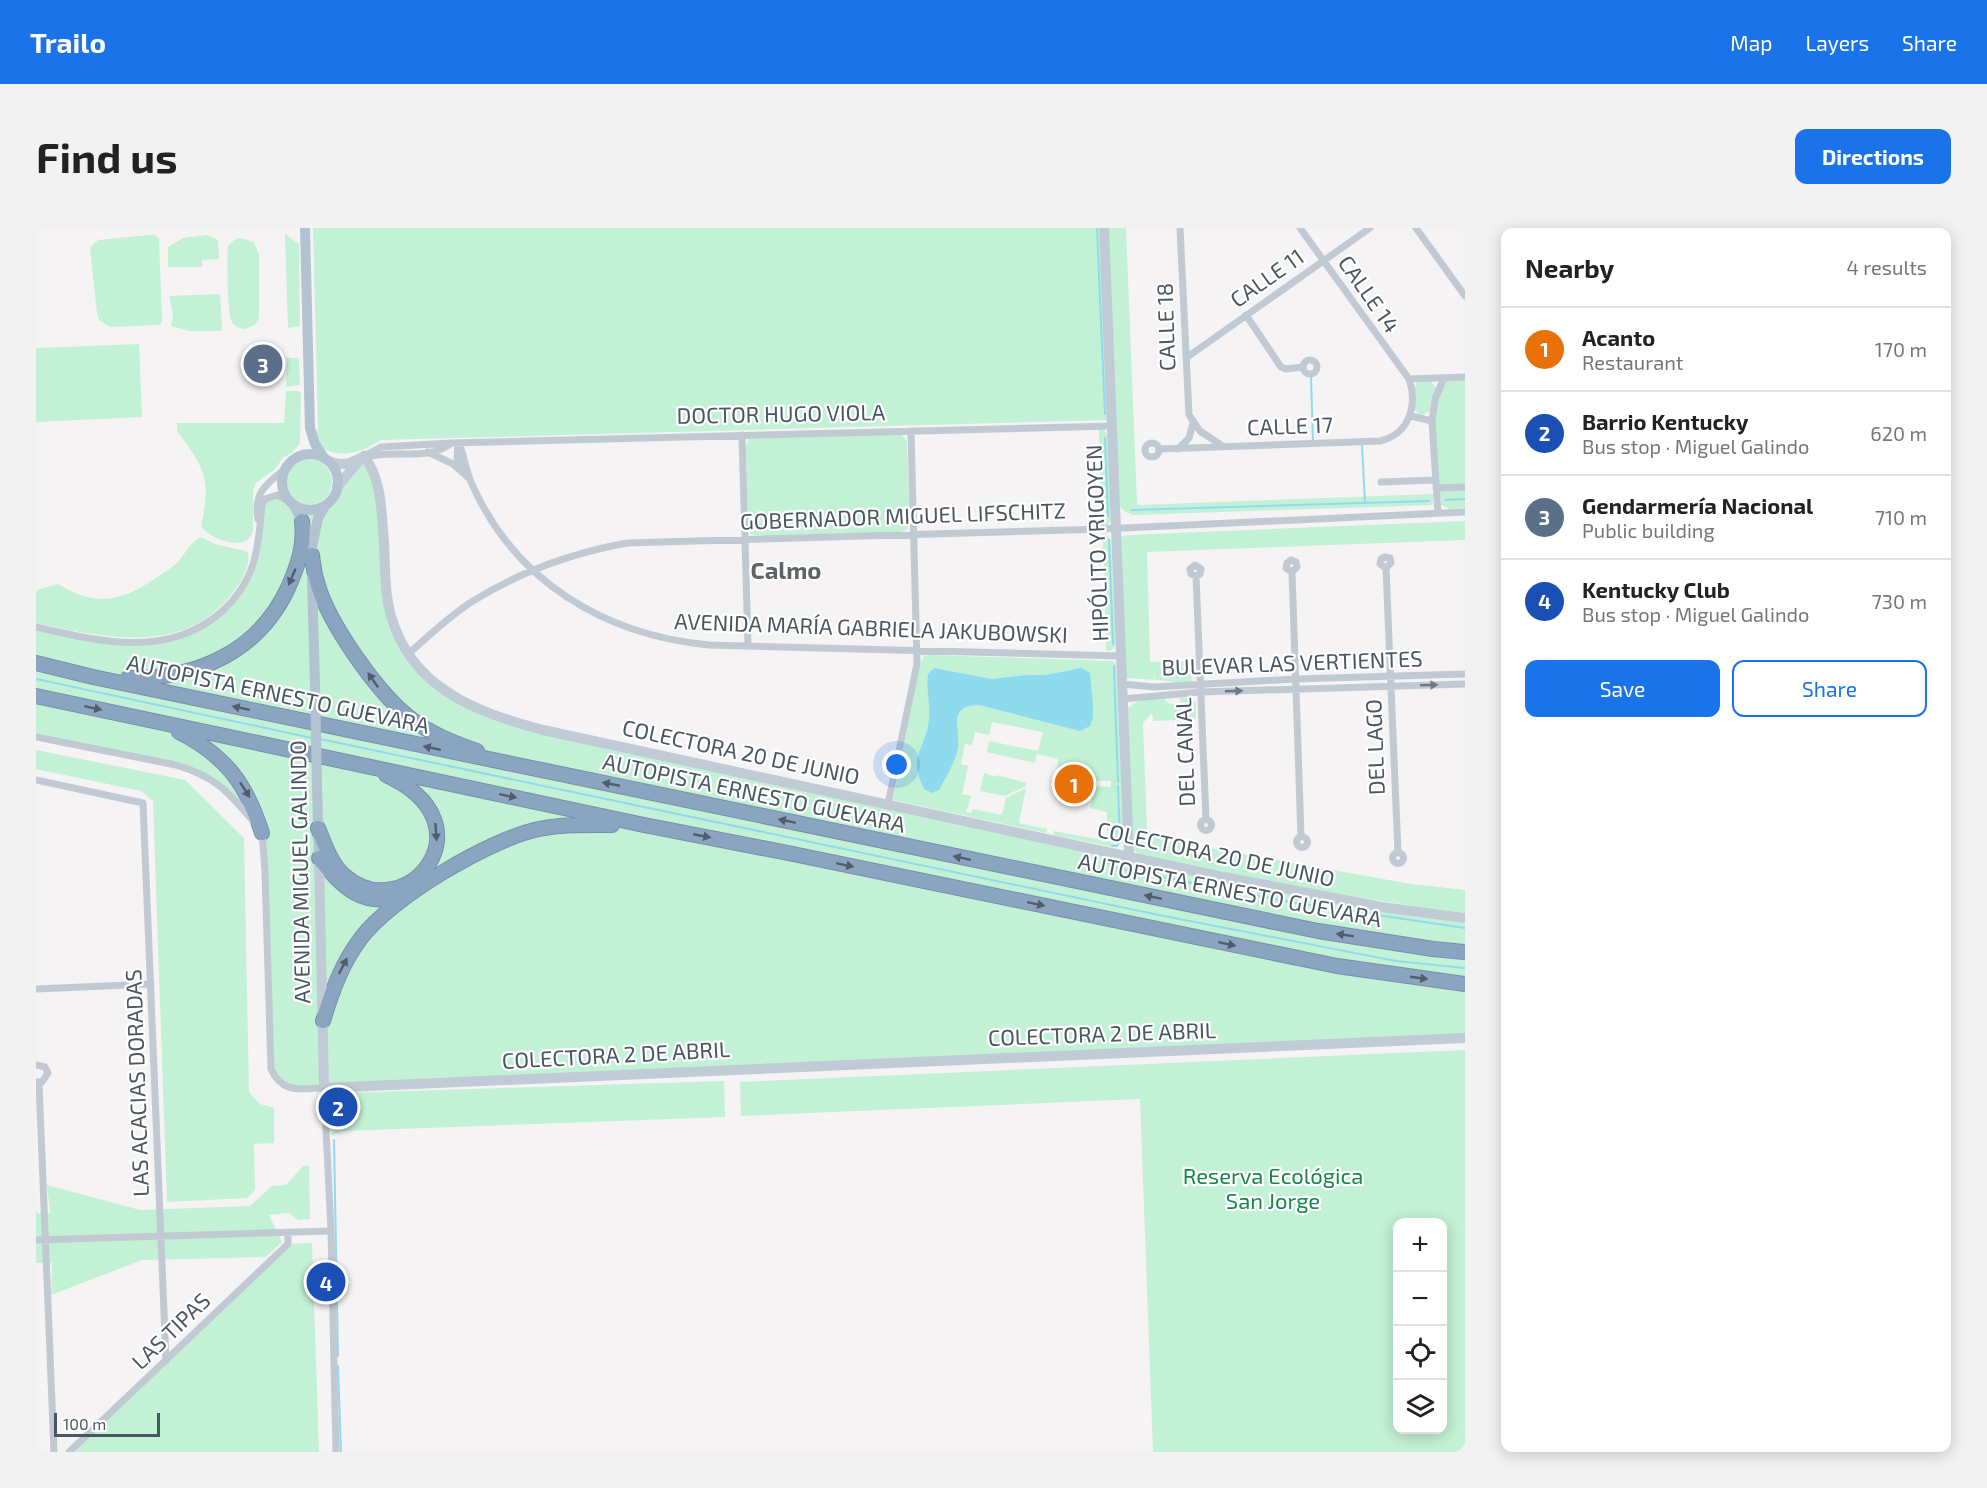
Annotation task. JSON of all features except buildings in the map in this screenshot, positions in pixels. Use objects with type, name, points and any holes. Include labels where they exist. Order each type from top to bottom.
[{"type":"highway","points":[[93,677],[146,678],[179,674],[219,660],[238,648],[267,621],[286,592],[303,545],[302,521]]},
{"type":"highway","points":[[312,551],[317,583],[324,600],[356,654],[390,701],[415,722],[446,739],[531,769]]},
{"type":"highway","name":"AUTOPISTA ERNESTO GUEVARA","points":[[36,663],[531,769],[1318,931],[1465,952]]},
{"type":"highway","points":[[36,696],[644,825],[1337,966],[1465,984]]},
{"type":"highway","points":[[149,720],[177,731],[213,752],[247,792],[262,833]]},
{"type":"highway","points":[[318,828],[335,865],[344,875],[360,885],[378,890],[392,889],[420,874],[430,861],[436,847],[437,831],[434,815],[428,804],[415,792],[368,767]]},
{"type":"highway","points":[[323,1021],[345,961],[362,936],[382,916],[415,892],[482,850],[503,840],[537,829],[575,824],[644,825]]},
{"type":"highway","points":[[319,858],[343,886],[366,898],[390,899],[415,892]]},
{"type":"main road","points":[[305,228],[310,428],[315,444],[336,472],[337,487],[331,501],[324,506],[309,510],[291,503],[282,489],[282,475],[292,460],[302,455],[313,454],[326,459]]},
{"type":"main road","name":"HIPÓLITO YRIGOYEN","points":[[1104,228],[1129,856]]},
{"type":"main road","points":[[302,455],[310,428]]},
{"type":"main road","name":"DOCTOR HUGO VIOLA","points":[[326,459],[332,463],[344,464],[365,457]]},
{"type":"main road","name":"DOCTOR HUGO VIOLA","points":[[337,487],[352,468],[365,457]]},
{"type":"main road","name":"COLECTORA 20 DE JUNIO","points":[[365,457],[376,477],[380,495],[385,542],[385,577],[391,615],[408,654],[427,676],[451,696],[486,712],[511,722],[1199,872],[1382,907],[1465,918]]},
{"type":"main road","name":"AVENIDA MIGUEL GALINDO","points":[[291,503],[302,521],[312,551]]},
{"type":"main road","name":"AVENIDA MIGUEL GALINDO","points":[[324,506],[318,518],[312,551],[324,1088]]},
{"type":"main road","name":"COLECTORA 2 DE ABRIL","points":[[324,1088],[1465,1038]]},
{"type":"street","name":"CALLE 18","points":[[1180,228],[1188,408],[1193,423]]},
{"type":"street","name":"CALLE 14","points":[[1300,228],[1409,379]]},
{"type":"street","name":"CALLE 11","points":[[1185,358],[1370,228]]},
{"type":"street","points":[[1416,228],[1465,296]]},
{"type":"street","points":[[1246,315],[1281,367],[1303,368]]},
{"type":"street","points":[[1432,421],[1411,416],[1413,400],[1409,379],[1465,377]]},
{"type":"street","points":[[1438,513],[1432,421],[1435,399],[1444,378]]},
{"type":"street","name":"CALLE 17","points":[[1160,449],[1380,441],[1398,432],[1411,416]]},
{"type":"street","points":[[1193,423],[1208,438],[1227,447]]},
{"type":"street","points":[[1178,448],[1189,438],[1193,423]]},
{"type":"street","name":"DOCTOR HUGO VIOLA","points":[[365,457],[381,447],[455,443],[1111,426]]},
{"type":"street","points":[[888,804],[918,650],[911,431]]},
{"type":"street","points":[[742,435],[748,646]]},
{"type":"street","name":"DOCTOR HUGO VIOLA","points":[[365,457],[428,452],[455,443]]},
{"type":"street","points":[[455,443],[462,471]]},
{"type":"street","name":"AVENIDA MARÍA GABRIELA JAKUBOWSKI","points":[[455,443],[470,480],[502,535],[533,570],[570,600],[631,630],[686,642],[748,646],[1121,656]]},
{"type":"street","name":"AVENIDA MARÍA GABRIELA JAKUBOWSKI","points":[[428,452],[445,459],[470,480]]},
{"type":"street","points":[[259,524],[258,496],[263,487],[285,469]]},
{"type":"street","points":[[1381,482],[1465,487]]},
{"type":"street","points":[[36,627],[105,641],[135,643],[159,641],[197,630],[227,607],[239,592],[253,564],[262,505],[265,499],[277,495],[291,503]]},
{"type":"street","name":"GOBERNADOR MIGUEL LIFSCHITZ","points":[[408,654],[472,602],[514,578],[578,553],[627,543],[1115,528],[1465,512]]},
{"type":"street","name":"DEL LAGO","points":[[1386,568],[1398,853]]},
{"type":"street","points":[[1292,572],[1301,836]]},
{"type":"street","name":"DEL CANAL","points":[[1196,576],[1206,819]]},
{"type":"street","name":"BULEVAR LAS VERTIENTES","points":[[1122,699],[1296,679],[1465,674]]},
{"type":"street","name":"BULEVAR LAS VERTIENTES","points":[[1122,684],[1200,689],[1296,689],[1465,684]]},
{"type":"street","points":[[36,737],[176,765],[207,776],[221,785],[235,799],[262,833]]},
{"type":"street","name":"LAS ACACIAS DORADAS","points":[[36,780],[143,803],[166,1361]]},
{"type":"street","name":"COLECTORA 2 DE ABRIL","points":[[262,833],[266,872],[271,1070],[280,1084],[286,1087],[324,1088]]},
{"type":"street","points":[[36,989],[151,984]]},
{"type":"street","points":[[36,1065],[45,1067],[48,1073],[45,1080],[38,1082],[54,1452]]},
{"type":"street","points":[[324,1088],[331,1231],[336,1452]]},
{"type":"street","points":[[36,1240],[331,1231]]},
{"type":"street","name":"LAS TIPAS","points":[[69,1452],[288,1244],[288,1232]]},
{"type":"green space","points":[[313,228],[1100,228],[1107,420],[381,440],[359,451],[336,453],[321,447],[316,431],[318,430]]},
{"type":"green space","points":[[1106,228],[1126,228],[1137,503],[1139,505],[1433,494],[1433,505],[1133,515],[1124,511],[1120,506]]},
{"type":"green space","points":[[285,234],[299,244],[300,326],[288,328]]},
{"type":"green space","points":[[155,235],[159,239],[162,322],[159,325],[110,327],[99,320],[97,313],[90,248],[98,240]]},
{"type":"green space","points":[[207,235],[218,240],[219,259],[202,260],[202,267],[168,267],[168,247],[183,238]]},
{"type":"green space","points":[[240,238],[254,242],[259,255],[259,318],[255,325],[244,329],[232,322],[228,297],[228,246]]},
{"type":"green space","points":[[220,294],[222,329],[220,331],[190,331],[171,326],[173,315],[169,296]]},
{"type":"green space","points":[[139,344],[142,417],[36,422],[36,348]]},
{"type":"green space","points":[[287,358],[299,360],[300,385],[286,387]]},
{"type":"green space","points":[[1465,377],[1465,508],[1449,509],[1441,505],[1440,494],[1436,494],[1432,421],[1444,378]]},
{"type":"green space","points":[[1431,381],[1436,388],[1431,400],[1430,411],[1420,415],[1415,410],[1414,388],[1417,382]]},
{"type":"green space","points":[[286,391],[301,393],[300,443],[293,452],[283,458],[275,469],[256,483],[253,491],[253,531],[249,539],[238,543],[216,538],[201,526],[206,497],[203,475],[194,455],[177,431],[177,423],[284,423]]},
{"type":"green space","points":[[1099,429],[1103,429],[1108,436],[1111,519],[1108,525],[1101,526]]},
{"type":"green space","points":[[901,434],[907,441],[910,522],[908,529],[901,532],[758,536],[751,534],[748,527],[746,445],[749,439]]},
{"type":"green space","points":[[309,459],[325,466],[332,482],[325,498],[309,505],[293,498],[286,482],[293,466]]},
{"type":"green space","points":[[361,460],[372,467],[387,597],[415,663],[486,712],[1129,856],[1465,918],[1465,1038],[295,1089],[274,1077],[262,833],[235,799],[193,770],[36,737],[36,627],[135,643],[182,636],[227,607],[253,564],[262,505],[272,496],[308,510],[322,507],[331,500],[341,482]]},
{"type":"green space","points":[[1465,521],[1465,540],[1147,552],[1150,662],[1193,661],[1191,683],[1155,680],[1154,673],[1154,680],[1125,676],[1121,537]]},
{"type":"green space","points":[[1103,534],[1111,540],[1116,644],[1112,650],[1106,651]]},
{"type":"green space","points":[[201,537],[215,544],[245,551],[249,558],[245,574],[234,591],[214,612],[192,626],[168,634],[116,637],[36,623],[36,592],[40,589],[58,584],[84,596],[108,599],[120,596],[132,592],[171,568]]},
{"type":"green space","points":[[924,656],[1113,661],[1116,664],[1124,840],[1121,844],[1113,847],[1054,835],[1054,831],[1107,841],[1107,812],[1090,808],[1095,786],[1111,787],[1111,781],[1096,781],[1076,776],[1076,772],[1057,768],[1058,759],[1037,754],[1035,763],[987,752],[989,741],[1038,751],[1043,732],[992,722],[989,735],[975,732],[972,745],[965,744],[961,764],[968,766],[962,794],[971,796],[966,812],[971,813],[973,809],[1002,815],[1006,798],[1026,788],[1019,823],[1047,829],[1046,833],[893,800],[921,661]]},
{"type":"green space","points":[[1161,697],[1170,704],[1180,703],[1181,700],[1178,697],[1192,698],[1196,703],[1196,719],[1153,721],[1152,713],[1143,723],[1147,830],[1204,847],[1411,884],[1465,890],[1465,913],[1302,887],[1140,855],[1134,850],[1126,709],[1140,700]]},
{"type":"green space","points":[[36,750],[185,780],[244,838],[249,1092],[260,1104],[274,1108],[274,1143],[254,1144],[255,1190],[247,1198],[167,1202],[153,801],[141,791],[36,769]]},
{"type":"green space","points":[[984,773],[1026,783],[1026,786],[1005,796],[980,791]]},
{"type":"green space","name":"Reserva Ecológica San Jorge","points":[[1465,1050],[1465,1452],[1153,1452],[1140,1099],[741,1116],[740,1082]]},
{"type":"green space","points":[[724,1081],[725,1117],[343,1131],[332,1135],[331,1113],[334,1109],[339,1112],[343,1105],[339,1102],[344,1093]]},
{"type":"green space","points":[[303,1166],[309,1166],[310,1219],[298,1220],[289,1213],[269,1215],[282,1242],[266,1257],[142,1260],[51,1295],[52,1263],[36,1263],[36,1211],[39,1214],[50,1213],[47,1185],[140,1210],[250,1206],[272,1186],[286,1185]]},
{"type":"green space","points":[[312,1243],[319,1452],[69,1452],[288,1244]]},
{"type":"water","points":[[934,668],[992,679],[1046,675],[1081,668],[1090,673],[1093,718],[1090,726],[1080,731],[979,705],[962,709],[957,718],[958,747],[955,758],[939,790],[932,793],[924,789],[919,777],[917,759],[928,727],[928,674]]},
{"type":"waterway","points":[[1097,228],[1105,414]]},
{"type":"waterway","points":[[1311,377],[1313,443]]},
{"type":"waterway","points":[[1105,438],[1108,516]]},
{"type":"waterway","points":[[1362,445],[1365,502]]},
{"type":"waterway","points":[[1445,500],[1465,499]]},
{"type":"waterway","points":[[1132,510],[1429,501]]},
{"type":"waterway","points":[[1109,540],[1113,644]]},
{"type":"waterway","points":[[1114,666],[1118,782]]},
{"type":"waterway","points":[[36,679],[312,738]]},
{"type":"waterway","points":[[320,739],[1159,915],[1396,961],[1465,968]]},
{"type":"waterway","points":[[1112,846],[1117,846],[1120,841],[1118,786]]},
{"type":"waterway","points":[[1110,857],[1107,863],[1116,868],[1290,902],[1465,928]]},
{"type":"waterway","points":[[334,1140],[338,1356]]},
{"type":"waterway","points":[[338,1366],[341,1452]]},
{"type":"place","name":"Gendarmería Nacional","points":[[263,364]]},
{"type":"place","name":"Acanto","points":[[1074,784]]},
{"type":"place","name":"Barrio Kentucky","points":[[338,1107]]},
{"type":"place","name":"Kentucky Club","points":[[326,1282]]},
{"type":"district","name":"Calmo","points":[[786,571]]}]
